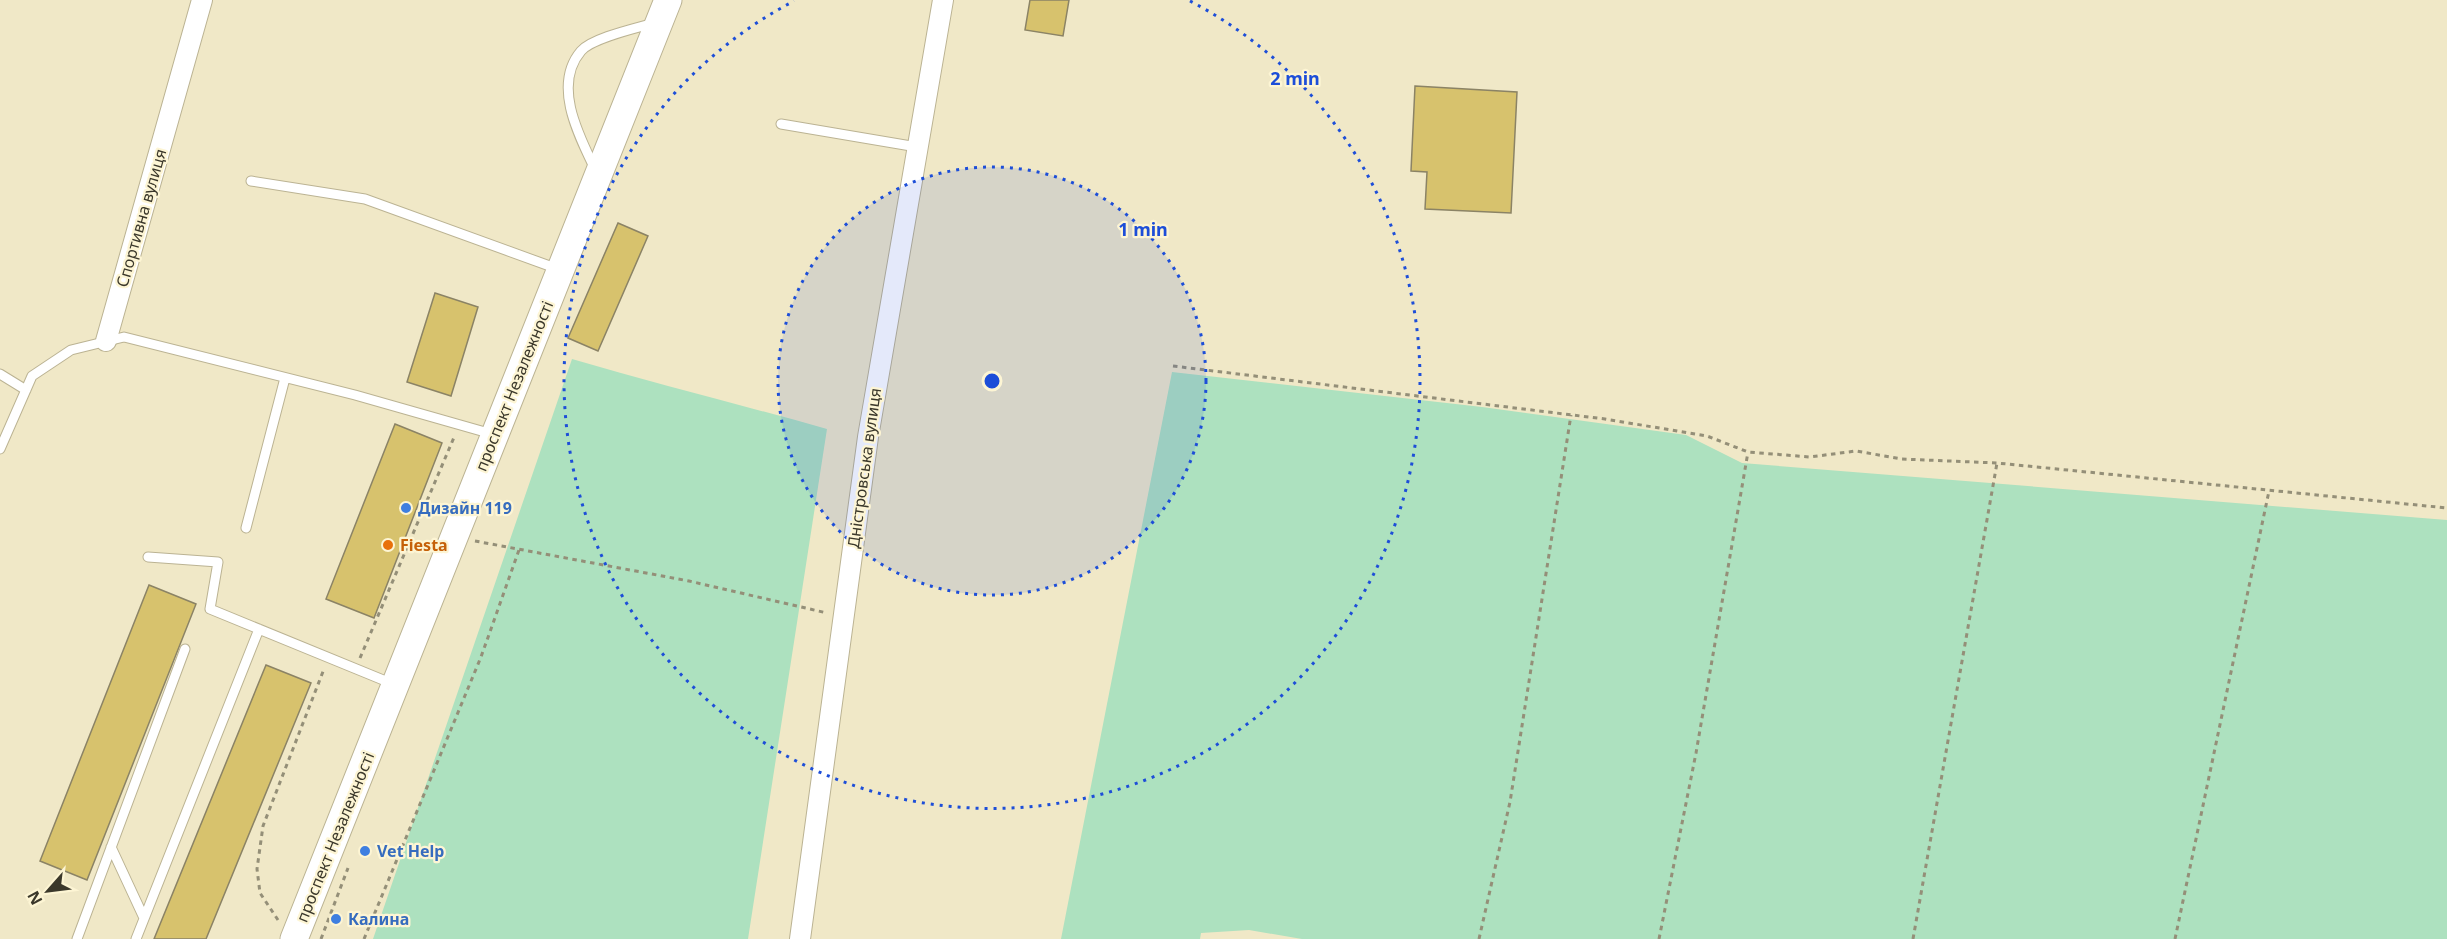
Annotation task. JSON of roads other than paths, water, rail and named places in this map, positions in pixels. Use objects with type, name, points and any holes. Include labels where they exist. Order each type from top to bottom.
[{"type":"main road","name":"проспект Незалежності","points":[[286,930],[396,684],[664,11]]},
{"type":"street","name":"Спортивна вулиця","points":[[106,341],[202,0]]},
{"type":"street","name":"Дністровська вулиця","points":[[800,939],[867,437],[943,0]]},
{"type":"lane","points":[[598,176],[579,137],[568,98],[569,73],[581,50],[664,11]]},
{"type":"lane","points":[[781,124],[917,147]]},
{"type":"lane","points":[[251,181],[365,199],[561,270]]},
{"type":"lane","points":[[0,449],[32,376],[71,350],[124,337],[495,435]]},
{"type":"lane","points":[[0,374],[26,390]]},
{"type":"lane","points":[[246,528],[285,378]]},
{"type":"lane","points":[[148,557],[218,561],[210,609],[396,684]]},
{"type":"lane","points":[[136,939],[259,629]]},
{"type":"lane","points":[[77,939],[185,649]]},
{"type":"lane","points":[[111,847],[144,918]]},
{"type":"place","name":"Дизайн 119","points":[[406,508]]},
{"type":"place","name":"Fiesta","points":[[388,545]]},
{"type":"place","name":"Vet Help","points":[[365,851]]},
{"type":"place","name":"Калина","points":[[336,919]]}]
